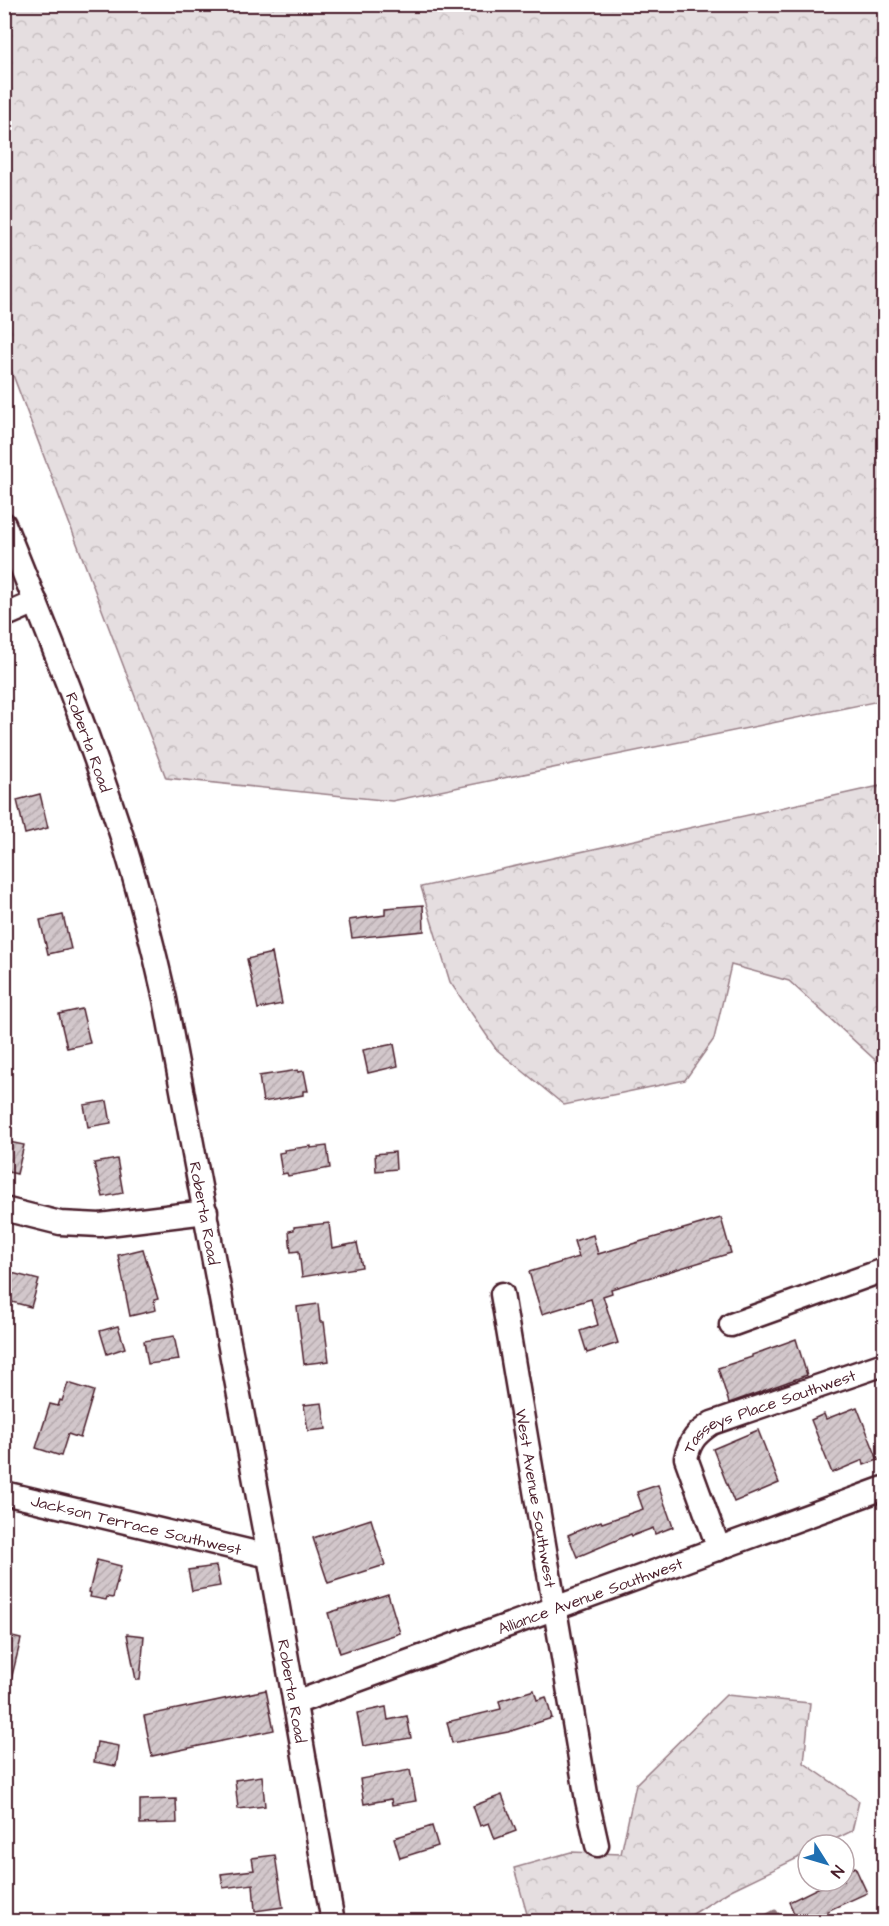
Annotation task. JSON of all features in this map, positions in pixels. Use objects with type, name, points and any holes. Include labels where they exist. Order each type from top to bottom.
[{"type":"street","name":"Roberta Road","points":[[4,524],[84,729],[119,829],[149,931],[167,1010],[206,1212],[333,1922]]},
{"type":"street","points":[[4,616],[36,602]]},
{"type":"street","points":[[4,1209],[60,1223],[100,1225],[206,1212]]},
{"type":"street","points":[[731,1325],[885,1270]]},
{"type":"street","name":"West Avenue Southwest","points":[[502,1294],[587,1800],[597,1845]]},
{"type":"street","name":"Tasseys Place Southwest","points":[[719,1549],[686,1458],[689,1444],[712,1423],[885,1364]]},
{"type":"street","name":"Alliance Avenue Southwest","points":[[295,1703],[885,1488]]},
{"type":"street","name":"Jackson Terrace Southwest","points":[[4,1493],[269,1556]]},
{"type":"green space","points":[[5,4],[884,5],[884,700],[392,801],[166,778],[5,354]]},
{"type":"green space","points":[[884,785],[884,1068],[789,981],[731,965],[714,1039],[685,1080],[564,1105],[496,1049],[450,982],[421,887]]},
{"type":"green space","points":[[726,1695],[810,1703],[804,1763],[859,1801],[852,1831],[848,1833],[796,1833],[796,1859],[731,1890],[682,1921],[529,1921],[514,1868],[571,1852],[621,1854],[636,1784]]},
{"type":"building","points":[[40,794],[48,828],[25,834],[17,800]]},
{"type":"building","points":[[423,905],[424,931],[352,938],[349,920],[385,915],[385,908]]},
{"type":"building","points":[[63,915],[71,949],[48,954],[40,920]]},
{"type":"building","points":[[272,953],[282,1004],[258,1009],[247,959]]},
{"type":"building","points":[[82,1009],[90,1043],[67,1048],[59,1014]]},
{"type":"building","points":[[394,1044],[398,1066],[368,1073],[363,1050]]},
{"type":"building","points":[[298,1070],[298,1072],[304,1071],[308,1091],[303,1091],[303,1095],[263,1102],[259,1076]]},
{"type":"building","points":[[107,1101],[111,1123],[88,1127],[84,1105]]},
{"type":"building","points":[[4,1141],[24,1145],[17,1174],[4,1171]]},
{"type":"building","points":[[311,1146],[311,1148],[327,1146],[330,1168],[288,1176],[287,1173],[282,1174],[279,1153],[285,1152],[284,1150]]},
{"type":"building","points":[[395,1152],[396,1169],[376,1171],[375,1154]]},
{"type":"building","points":[[117,1159],[123,1193],[103,1197],[94,1163]]},
{"type":"building","points":[[721,1218],[731,1253],[611,1289],[612,1293],[603,1296],[618,1343],[587,1353],[580,1331],[598,1325],[591,1299],[542,1314],[529,1272],[579,1257],[574,1241],[593,1235],[598,1254]]},
{"type":"building","points":[[329,1223],[332,1248],[357,1243],[362,1267],[302,1277],[299,1251],[291,1252],[289,1231],[294,1230],[294,1227]]},
{"type":"building","points":[[143,1249],[158,1299],[154,1300],[156,1310],[130,1316],[118,1255]]},
{"type":"building","points":[[4,1271],[39,1280],[31,1307],[4,1300]]},
{"type":"building","points":[[318,1304],[320,1322],[324,1322],[329,1361],[304,1364],[297,1307]]},
{"type":"building","points":[[118,1326],[125,1348],[107,1354],[100,1331]]},
{"type":"building","points":[[174,1336],[179,1360],[148,1364],[144,1341]]},
{"type":"building","points":[[796,1339],[807,1375],[729,1403],[718,1368]]},
{"type":"building","points":[[68,1383],[94,1391],[80,1438],[68,1434],[61,1456],[36,1448],[50,1404],[58,1406]]},
{"type":"building","points":[[322,1403],[326,1429],[308,1431],[304,1405]]},
{"type":"building","points":[[857,1407],[878,1460],[864,1465],[863,1460],[832,1473],[811,1420],[824,1414],[826,1419]]},
{"type":"building","points":[[758,1430],[779,1483],[734,1502],[713,1449]]},
{"type":"building","points":[[658,1485],[673,1527],[655,1534],[653,1528],[632,1536],[631,1534],[577,1557],[568,1535],[601,1521],[602,1523],[643,1509],[637,1492]]},
{"type":"building","points":[[371,1519],[385,1565],[328,1583],[313,1538]]},
{"type":"building","points":[[97,1560],[121,1566],[113,1598],[107,1597],[106,1600],[90,1597],[89,1592]]},
{"type":"building","points":[[216,1566],[220,1586],[192,1591],[188,1570]]},
{"type":"building","points":[[388,1594],[400,1633],[340,1653],[328,1613]]},
{"type":"building","points":[[127,1634],[144,1636],[140,1680],[136,1680]]},
{"type":"building","points":[[4,1635],[21,1639],[10,1684],[4,1684]]},
{"type":"building","points":[[266,1690],[274,1730],[152,1756],[144,1716]]},
{"type":"building","points":[[534,1690],[537,1700],[546,1697],[552,1718],[508,1732],[452,1743],[447,1722],[501,1709],[499,1701]]},
{"type":"building","points":[[386,1707],[388,1720],[407,1716],[411,1738],[363,1746],[357,1713]]},
{"type":"building","points":[[97,1742],[119,1746],[116,1766],[94,1762]]},
{"type":"building","points":[[410,1770],[416,1801],[392,1805],[391,1799],[364,1804],[360,1779]]},
{"type":"building","points":[[262,1776],[265,1806],[238,1809],[235,1780]]},
{"type":"building","points":[[502,1795],[516,1831],[495,1839],[489,1823],[480,1826],[473,1806]]},
{"type":"building","points":[[176,1799],[177,1823],[140,1824],[140,1800]]},
{"type":"building","points":[[432,1826],[438,1846],[400,1858],[394,1838]]},
{"type":"building","points":[[275,1855],[283,1907],[255,1911],[253,1884],[223,1888],[221,1874],[254,1870],[252,1858]]},
{"type":"building","points":[[856,1869],[867,1893],[827,1911],[830,1917],[820,1922],[798,1922],[789,1902],[807,1893],[856,1893]]},
{"type":"waterway","points":[[756,1922],[775,1912],[782,1922]]}]
